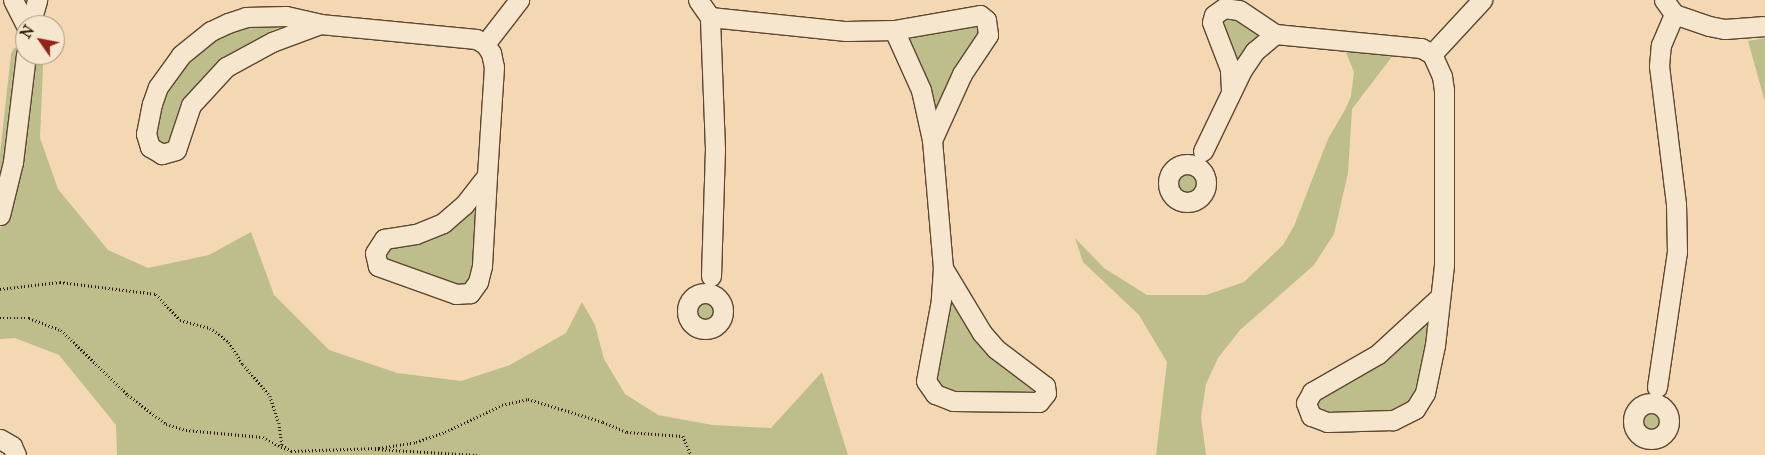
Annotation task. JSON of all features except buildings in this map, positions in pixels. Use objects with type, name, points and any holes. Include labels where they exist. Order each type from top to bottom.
[{"type":"street","points":[[13,0],[22,15]]},
{"type":"street","points":[[32,15],[37,0]]},
{"type":"street","points":[[485,44],[519,0]]},
{"type":"street","points":[[698,0],[710,17],[715,149],[711,276],[723,315],[716,325],[704,329],[693,325],[686,314],[689,302],[711,276]]},
{"type":"street","points":[[1432,54],[1482,0]]},
{"type":"street","points":[[1657,387],[1632,418],[1635,430],[1644,438],[1657,438],[1667,431],[1669,418],[1657,387],[1677,252],[1676,204],[1659,66],[1661,45],[1669,7],[1725,29],[1765,26]]},
{"type":"street","points":[[1231,90],[1230,69],[1212,27],[1214,15],[1224,8],[1233,8],[1275,34],[1402,46],[1432,54]]},
{"type":"street","points":[[320,24],[272,42],[226,67],[191,105],[176,150],[162,154],[150,147],[146,134],[148,118],[158,87],[180,55],[203,36],[237,20],[264,15],[320,24],[476,40],[485,44],[491,53],[494,67],[482,266],[478,282],[470,293],[448,293],[378,266],[375,253],[384,239],[416,234],[443,223],[464,205],[487,176]]},
{"type":"street","points":[[710,17],[820,31],[894,30],[964,15],[980,15],[986,20],[988,35],[984,43],[968,62],[932,140]]},
{"type":"street","points":[[894,30],[921,90],[932,140],[943,268],[941,300],[926,370],[929,388],[953,401],[1039,402],[1046,393],[1045,386],[996,348],[982,332],[943,268]]},
{"type":"street","points":[[1203,151],[1173,170],[1168,181],[1171,194],[1181,201],[1200,197],[1205,186],[1203,151],[1231,90],[1255,51],[1275,34]]},
{"type":"street","points":[[1432,54],[1444,90],[1444,248],[1439,298],[1425,393],[1415,410],[1401,418],[1381,422],[1327,422],[1311,416],[1306,404],[1312,392],[1378,354],[1439,298]]},
{"type":"street","points":[[0,215],[13,162],[25,65]]},
{"type":"street","points":[[1185,164],[1195,166],[1203,173]]},
{"type":"street","points":[[698,293],[708,292],[717,297]]},
{"type":"street","points":[[1644,404],[1654,403],[1664,407]]},
{"type":"street","points":[[0,439],[12,446],[16,455]]},
{"type":"path","points":[[0,289],[60,282],[156,294],[180,320],[210,328],[229,342],[243,364],[270,396],[279,423],[282,445],[290,451]]},
{"type":"path","points":[[0,318],[29,318],[60,330],[128,395],[166,424],[186,430],[263,436],[290,451],[355,449],[478,455]]},
{"type":"path","points":[[355,449],[416,442],[445,432],[502,405],[536,400],[627,432],[683,436],[691,455]]},
{"type":"green space","points":[[1231,11],[1263,32],[1236,66],[1219,20]]},
{"type":"green space","points":[[246,22],[284,25],[265,34],[217,71],[175,144],[158,146],[152,134],[166,86],[206,40]]},
{"type":"green space","points":[[984,24],[935,111],[906,40],[908,33],[915,30]]},
{"type":"green space","points":[[1765,38],[1765,102],[1748,41]]},
{"type":"green space","points":[[14,48],[15,65],[18,65],[0,187],[0,154],[11,54]]},
{"type":"green space","points":[[1345,50],[1394,54],[1352,109],[1348,173],[1334,234],[1314,265],[1240,330],[1218,358],[1206,384],[1201,417],[1206,455],[1156,455],[1167,362],[1139,315],[1083,262],[1075,238],[1104,268],[1147,295],[1206,295],[1244,282],[1283,245],[1294,226],[1328,139],[1346,108],[1351,96],[1354,72]]},
{"type":"green space","points":[[34,65],[43,65],[40,138],[58,189],[108,250],[148,268],[209,255],[251,232],[274,295],[329,350],[397,373],[461,381],[510,365],[566,333],[582,302],[595,325],[604,359],[625,394],[658,415],[712,425],[771,428],[822,372],[848,455],[117,455],[116,425],[59,355],[15,338],[0,339],[0,229],[19,174]]},
{"type":"green space","points":[[1187,169],[1197,173],[1201,183],[1197,193],[1187,197],[1177,193],[1173,183],[1177,173]]},
{"type":"green space","points":[[477,198],[473,279],[457,288],[384,263],[384,247]]},
{"type":"green space","points":[[706,296],[716,300],[720,310],[716,320],[706,324],[696,320],[692,310],[696,300]]},
{"type":"green space","points":[[953,296],[1039,384],[1033,397],[944,390],[936,384],[933,372],[949,298]]},
{"type":"green space","points":[[1432,318],[1420,393],[1398,412],[1336,417],[1315,410],[1315,397],[1401,342]]},
{"type":"green space","points":[[1651,407],[1661,411],[1665,421],[1661,431],[1651,435],[1641,431],[1637,421],[1641,411]]}]
